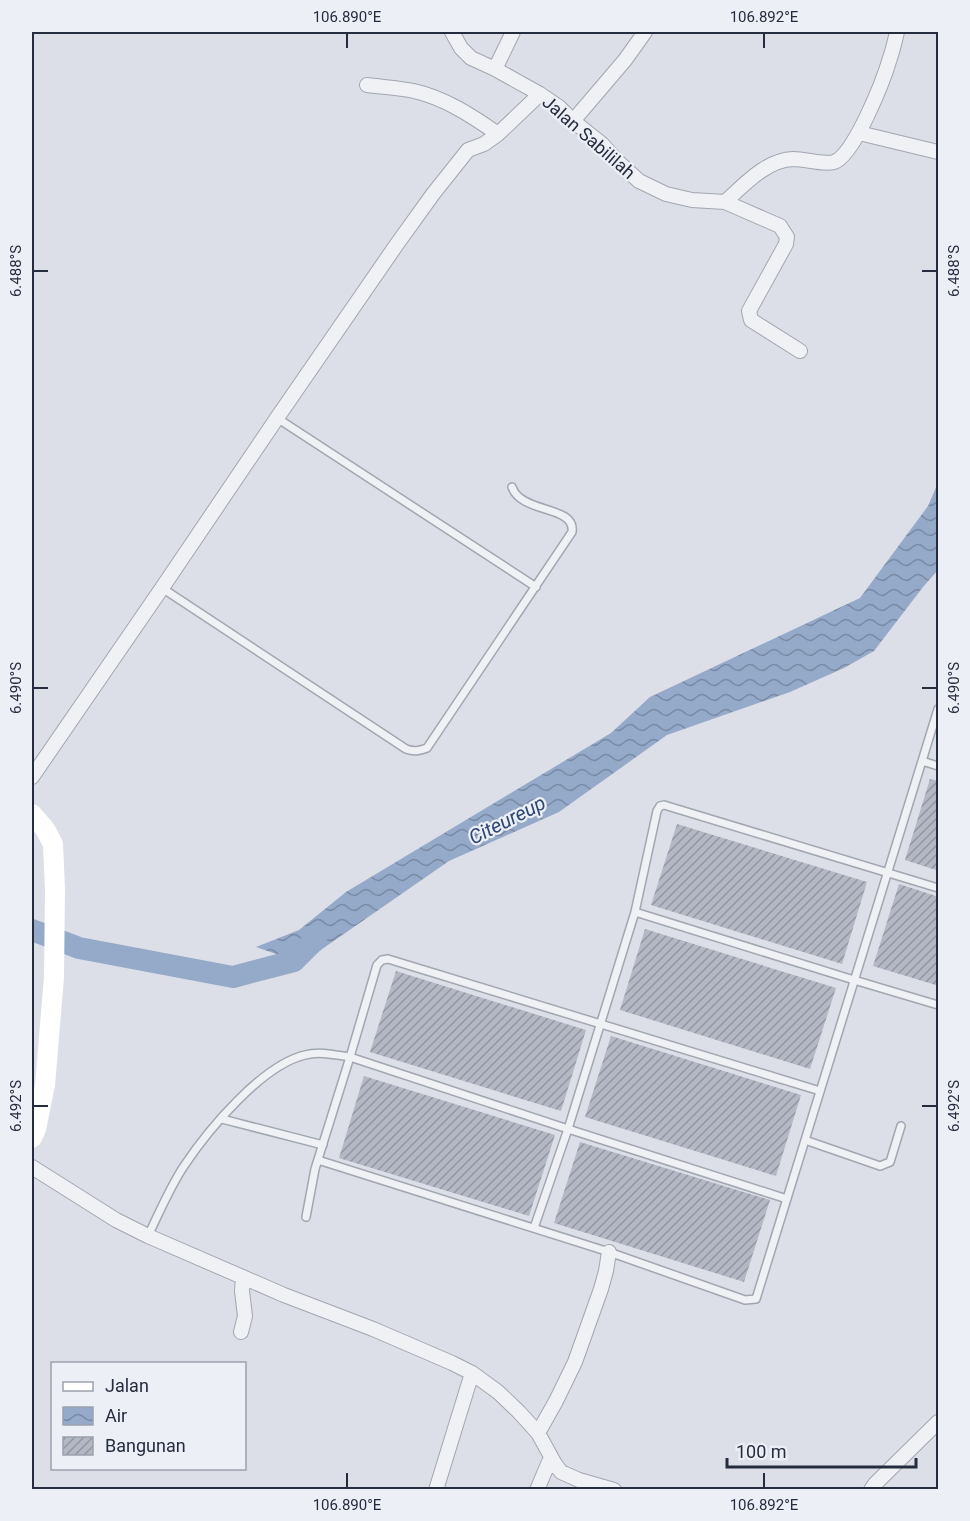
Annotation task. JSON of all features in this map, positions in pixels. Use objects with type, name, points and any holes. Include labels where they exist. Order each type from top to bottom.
[{"type":"main road","points":[[32,814],[45,829],[53,844],[55,889],[54,977],[45,1085],[32,1138]]},
{"type":"street","name":"Jalan Sabililah","points":[[452,32],[461,48],[471,58],[495,69],[560,107],[639,181],[666,194],[692,200],[725,202]]},
{"type":"street","points":[[495,69],[513,32]]},
{"type":"street","points":[[573,121],[626,60],[645,32]]},
{"type":"street","points":[[800,351],[751,320],[749,315],[749,311],[786,244],[787,237],[780,226],[725,202],[756,175],[774,163],[793,159],[824,163],[836,162],[859,133],[880,87],[897,32]]},
{"type":"street","points":[[367,85],[414,91],[439,99],[469,114],[498,134]]},
{"type":"street","points":[[32,777],[397,244],[468,150],[484,144],[498,134],[540,94]]},
{"type":"street","points":[[859,133],[939,152]]},
{"type":"street","points":[[32,1167],[116,1220],[148,1236],[284,1295],[373,1329],[472,1373],[505,1398],[538,1433],[561,1472],[614,1490]]},
{"type":"street","points":[[538,1433],[575,1362],[601,1289],[609,1252]]},
{"type":"street","points":[[241,1332],[245,1316],[243,1277]]},
{"type":"street","points":[[436,1490],[472,1373]]},
{"type":"street","points":[[871,1490],[939,1422]]},
{"type":"street","points":[[537,1490],[551,1457]]},
{"type":"lane","points":[[277,418],[536,587]]},
{"type":"lane","points":[[162,588],[406,749],[412,752],[420,751],[427,748],[572,532],[571,521],[565,516],[518,498],[512,487]]},
{"type":"lane","points":[[318,1160],[609,1252],[745,1300],[756,1299],[939,709]]},
{"type":"lane","points":[[922,761],[939,766]]},
{"type":"lane","points":[[534,1228],[568,1129],[635,912],[660,806],[664,805],[939,888]]},
{"type":"lane","points":[[635,912],[939,1005]]},
{"type":"lane","points":[[306,1218],[315,1169],[377,965],[382,960],[388,959],[820,1091]]},
{"type":"lane","points":[[148,1236],[183,1168],[222,1119],[261,1078],[278,1066],[306,1054],[324,1053],[350,1057],[787,1199]]},
{"type":"lane","points":[[222,1119],[323,1145]]},
{"type":"lane","points":[[806,1140],[880,1166],[890,1162],[902,1126]]},
{"type":"water","points":[[938,483],[938,570],[874,651],[844,668],[790,692],[667,735],[559,812],[449,861],[302,963],[256,947],[299,930],[346,892],[611,733],[650,697],[860,598],[928,506]]},
{"type":"building","points":[[930,779],[939,781],[939,871],[905,860]]},
{"type":"building","points":[[677,824],[867,882],[842,964],[651,905]]},
{"type":"building","points":[[899,884],[939,897],[939,986],[873,966]]},
{"type":"building","points":[[645,929],[836,988],[810,1069],[620,1010]]},
{"type":"building","points":[[396,971],[586,1030],[561,1111],[370,1052]]},
{"type":"building","points":[[611,1036],[801,1095],[776,1176],[585,1117]]},
{"type":"building","points":[[364,1076],[555,1135],[529,1216],[339,1158]]},
{"type":"building","points":[[580,1142],[770,1200],[744,1282],[554,1223]]},
{"type":"waterway","name":"Citeureup","points":[[32,930],[79,948],[233,977],[294,961],[316,939]]}]
